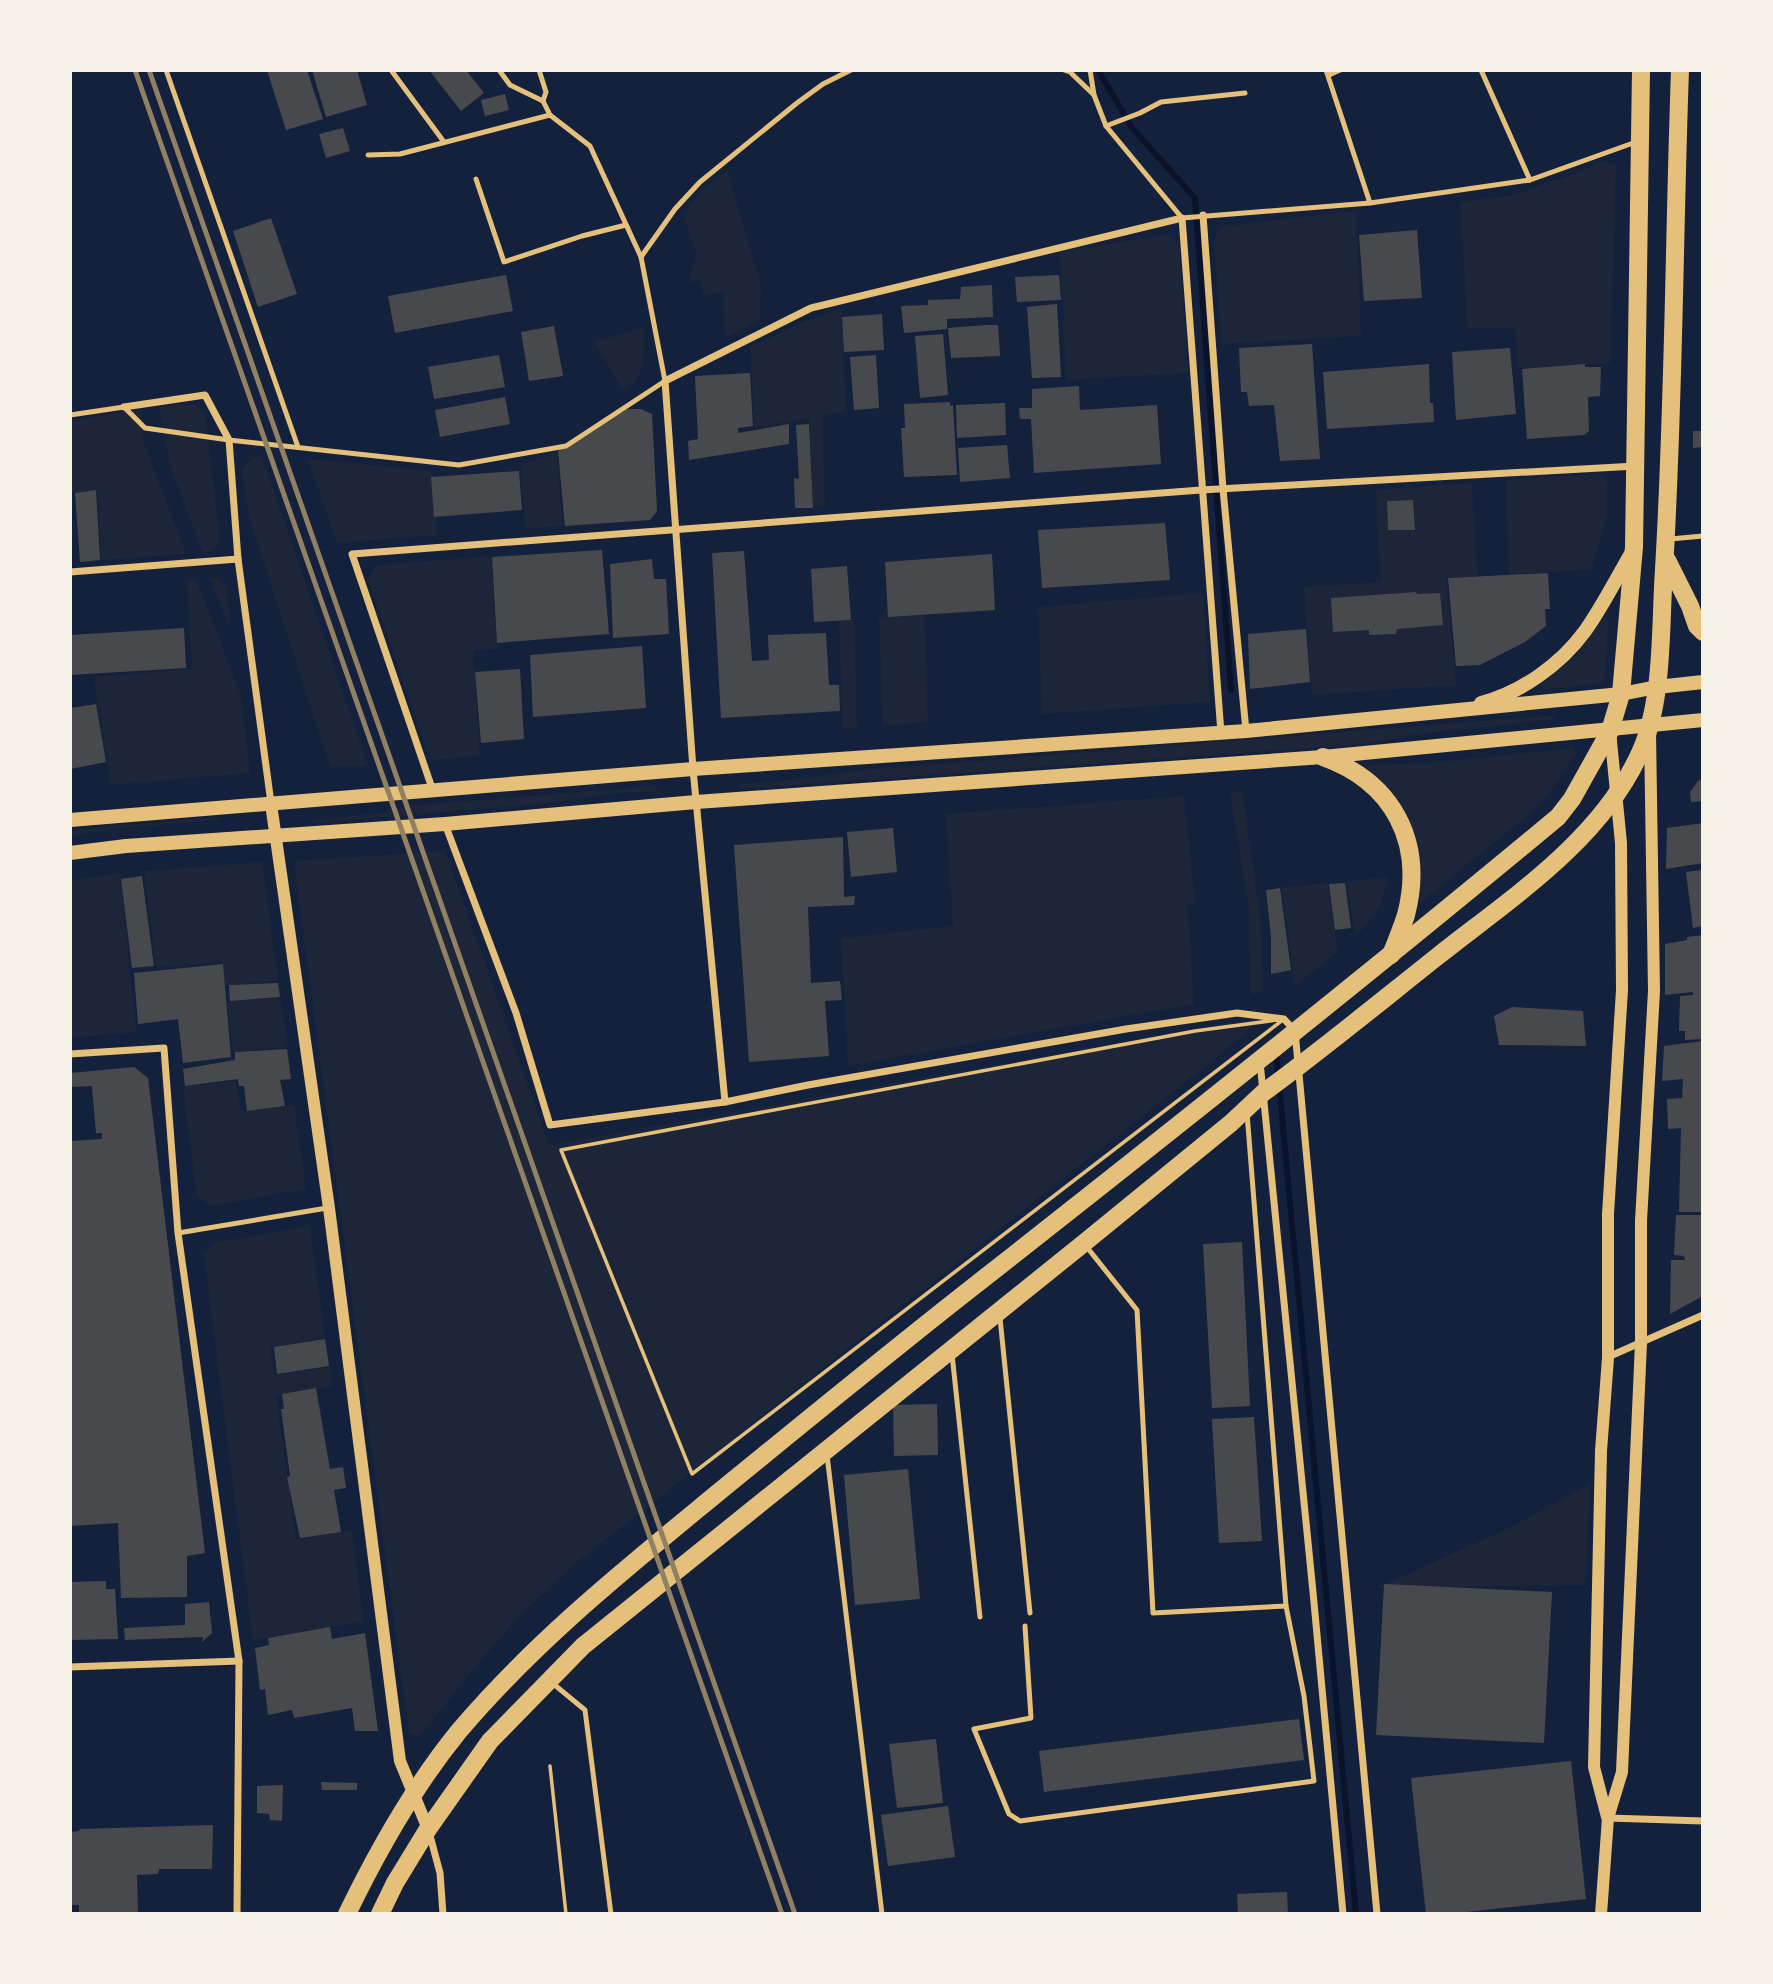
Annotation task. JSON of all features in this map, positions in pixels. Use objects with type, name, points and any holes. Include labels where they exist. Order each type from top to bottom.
[{"type":"main road","points":[[347,1914],[372,1862],[435,1763],[470,1720],[555,1630],[634,1561],[865,1372],[1260,1062],[1289,1025],[1389,958],[1558,817],[1610,731],[1621,694],[1634,547],[1637,466],[1641,70]]},
{"type":"main road","points":[[380,1914],[395,1883],[428,1829],[490,1741],[583,1646],[1084,1243],[1247,1110],[1263,1093],[1548,869],[1599,817],[1617,792],[1640,754],[1650,725],[1657,687],[1666,547],[1680,70]]},
{"type":"main road","points":[[1439,713],[1500,696],[1520,687],[1558,661],[1586,630],[1634,547]]},
{"type":"main road","points":[[1666,547],[1697,626],[1703,632]]},
{"type":"main road","points":[[70,820],[693,769],[1246,731],[1621,694],[1703,682]]},
{"type":"main road","points":[[70,853],[126,846],[445,824],[696,802],[1323,757],[1703,720]]},
{"type":"main road","points":[[1323,757],[1347,766],[1376,790],[1396,812],[1407,838],[1412,863],[1408,902],[1406,915],[1389,958]]},
{"type":"street","points":[[1203,215],[1223,489],[1246,731]]},
{"type":"street","points":[[725,1102],[693,769],[665,382],[811,308],[1182,218],[1221,733]]},
{"type":"street","points":[[124,407],[205,395],[229,440],[238,559],[329,1208],[400,1761],[428,1829],[440,1873],[443,1914]]},
{"type":"street","points":[[432,791],[352,554],[1201,490],[1637,466]]},
{"type":"street","points":[[70,572],[238,559]]},
{"type":"street","points":[[1601,1914],[1608,1818],[1622,1772],[1640,1343],[1640,1221],[1654,991],[1650,725]]},
{"type":"street","points":[[1608,1818],[1594,1767],[1601,1451],[1608,1358],[1608,1214],[1622,990],[1621,844],[1610,731]]},
{"type":"street","points":[[445,824],[516,1013],[550,1125],[725,1102],[808,1085],[1225,1014],[1237,1013],[1289,1025],[1297,1068],[1377,1914]]},
{"type":"street","points":[[70,1054],[164,1048],[178,1233],[239,1661],[237,1914]]},
{"type":"street","points":[[1260,1062],[1343,1914]]},
{"type":"street","points":[[1608,1358],[1703,1315]]},
{"type":"street","points":[[70,1667],[239,1661]]},
{"type":"street","points":[[1608,1818],[1703,1821]]},
{"type":"lane","points":[[166,70],[298,447]]},
{"type":"lane","points":[[391,70],[444,142]]},
{"type":"lane","points":[[70,415],[124,407],[145,428],[459,465],[566,446],[665,382],[641,257],[590,146],[550,115],[543,101],[510,85],[499,70]]},
{"type":"lane","points":[[538,70],[546,92],[543,101]]},
{"type":"lane","points":[[641,257],[675,209],[700,183],[797,103],[823,84],[851,70]]},
{"type":"lane","points":[[1064,70],[1070,72],[1094,95]]},
{"type":"lane","points":[[1090,70],[1094,95],[1106,126],[1182,218],[1370,203],[1530,180],[1642,140]]},
{"type":"lane","points":[[1340,70],[1328,73],[1370,203]]},
{"type":"lane","points":[[1481,70],[1530,180]]},
{"type":"lane","points":[[1106,126],[1161,102],[1245,93]]},
{"type":"lane","points":[[368,155],[400,154],[550,115]]},
{"type":"lane","points":[[476,179],[504,262],[582,236],[626,225]]},
{"type":"lane","points":[[1666,547],[1703,536]]},
{"type":"lane","points":[[1025,1626],[1031,1718],[974,1729],[1009,1814],[1020,1821],[1314,1781],[1304,1696],[1286,1606],[1247,1110]]},
{"type":"lane","points":[[178,1233],[329,1208]]},
{"type":"lane","points":[[1084,1243],[1137,1310],[1153,1613],[1286,1606]]},
{"type":"lane","points":[[999,1311],[1030,1613]]},
{"type":"lane","points":[[951,1351],[980,1617]]},
{"type":"lane","points":[[827,1452],[882,1914]]},
{"type":"lane","points":[[548,1680],[584,1710],[611,1914]]},
{"type":"path","points":[[1289,1025],[1262,1036],[692,1474],[561,1150],[1195,1031],[1289,1025]]},
{"type":"path","points":[[550,1766],[566,1914]]},
{"type":"shaded area","points":[[1603,161],[1616,165],[1610,363],[1518,368],[1515,328],[1468,329],[1460,202],[1515,195],[1553,180],[1560,180]]},
{"type":"shaded area","points":[[727,171],[761,285],[760,321],[725,338],[723,292],[703,295],[701,279],[689,282],[696,254],[683,214],[707,185]]},
{"type":"shaded area","points":[[1356,211],[1361,336],[1222,344],[1214,243],[1217,231],[1225,226]]},
{"type":"shaded area","points":[[1168,234],[1179,244],[1188,373],[1066,380],[1060,252]]},
{"type":"shaded area","points":[[841,309],[846,412],[822,415],[825,506],[813,507],[809,418],[755,428],[750,347],[808,320]]},
{"type":"shaded area","points":[[644,327],[644,354],[640,372],[637,379],[623,390],[594,342]]},
{"type":"shaded area","points":[[195,405],[205,416],[220,541],[211,552],[203,553],[170,465],[159,407]]},
{"type":"shaded area","points":[[142,409],[143,440],[186,554],[101,560],[97,490],[70,493],[70,421]]},
{"type":"shaded area","points":[[557,452],[562,526],[525,529],[521,465]]},
{"type":"shaded area","points":[[254,457],[262,457],[368,765],[330,767],[248,513],[242,468]]},
{"type":"shaded area","points":[[308,459],[433,471],[437,535],[337,543]]},
{"type":"shaded area","points":[[1598,474],[1607,479],[1606,520],[1591,570],[1509,574],[1506,480]]},
{"type":"shaded area","points":[[1472,483],[1477,576],[1446,578],[1456,685],[1312,695],[1304,587],[1381,582],[1376,490]]},
{"type":"shaded area","points":[[491,556],[497,649],[473,651],[480,756],[430,760],[368,579],[377,565]]},
{"type":"shaded area","points":[[210,577],[226,586],[231,634]]},
{"type":"shaded area","points":[[196,579],[240,693],[250,773],[111,785],[94,677],[192,669],[187,580]]},
{"type":"shaded area","points":[[1203,593],[1210,702],[1042,714],[1038,607]]},
{"type":"shaded area","points":[[924,614],[928,722],[883,726],[879,617]]},
{"type":"shaded area","points":[[1605,617],[1609,617],[1604,680],[1601,683],[1543,690],[1542,684],[1573,658]]},
{"type":"shaded area","points":[[854,620],[857,728],[843,729],[839,621]]},
{"type":"shaded area","points":[[1555,715],[1555,719],[1411,735],[1368,744],[741,789],[741,784],[863,770]]},
{"type":"shaded area","points":[[1573,748],[1576,753],[1547,796],[1532,812],[1421,902],[1417,901],[1421,864],[1419,845],[1413,828],[1394,796],[1366,771],[1366,765],[1429,763]]},
{"type":"shaded area","points":[[655,786],[658,789],[655,791],[540,804],[313,823],[313,820],[391,812],[405,806]]},
{"type":"shaded area","points":[[1242,792],[1260,915],[1263,992],[1251,995],[1249,908],[1230,793]]},
{"type":"shaded area","points":[[1184,796],[1195,904],[1187,905],[1194,1004],[848,1066],[841,938],[953,926],[946,814]]},
{"type":"shaded area","points":[[220,817],[220,820],[118,828],[70,837],[70,831],[83,829]]},
{"type":"shaded area","points":[[445,851],[549,1145],[1256,1018],[1250,1029],[1221,1054],[571,1567],[517,1618],[419,1737],[409,1733],[294,861]]},
{"type":"shaded area","points":[[262,862],[278,981],[225,985],[222,962],[156,968],[144,871]]},
{"type":"shaded area","points":[[120,873],[136,1032],[70,1038],[70,880]]},
{"type":"shaded area","points":[[1387,877],[1384,894],[1377,909],[1355,936],[1347,881]]},
{"type":"shaded area","points":[[1327,883],[1338,951],[1295,986],[1282,887]]},
{"type":"shaded area","points":[[280,998],[288,1047],[233,1052],[227,1002]]},
{"type":"shaded area","points":[[236,1081],[241,1111],[294,1105],[306,1189],[211,1206],[197,1197],[183,1087]]},
{"type":"shaded area","points":[[310,1226],[325,1338],[270,1347],[274,1375],[330,1367],[332,1387],[276,1395],[296,1539],[352,1530],[363,1622],[253,1640],[204,1255],[213,1243]]},
{"type":"shaded area","points":[[1590,1484],[1585,1585],[1377,1588],[1511,1527]]},
{"type":"building","points":[[267,70],[307,70],[323,119],[286,130]]},
{"type":"building","points":[[312,70],[357,70],[367,105],[326,117]]},
{"type":"building","points":[[429,70],[466,70],[484,93],[461,111]]},
{"type":"building","points":[[505,94],[509,110],[485,116],[481,100]]},
{"type":"building","points":[[343,128],[350,151],[326,158],[319,134]]},
{"type":"building","points":[[271,218],[297,294],[258,307],[233,231]]},
{"type":"building","points":[[1417,230],[1422,298],[1364,301],[1359,235]]},
{"type":"building","points":[[506,275],[513,311],[395,333],[388,296]]},
{"type":"building","points":[[1059,275],[1061,300],[1017,302],[1015,277]]},
{"type":"building","points":[[992,285],[993,317],[947,319],[947,329],[904,333],[901,306],[928,305],[928,300],[960,299],[961,287]]},
{"type":"building","points":[[1057,304],[1061,377],[1032,378],[1027,307]]},
{"type":"building","points":[[882,314],[884,350],[844,352],[842,317]]},
{"type":"building","points":[[998,325],[1000,356],[951,358],[948,328]]},
{"type":"building","points":[[554,326],[563,376],[529,381],[521,332]]},
{"type":"building","points":[[943,334],[948,395],[920,398],[915,336]]},
{"type":"building","points":[[1312,344],[1320,459],[1280,461],[1274,405],[1249,406],[1247,392],[1241,392],[1239,348]]},
{"type":"building","points":[[1510,348],[1516,414],[1456,420],[1452,352]]},
{"type":"building","points":[[499,355],[505,387],[434,399],[428,367]]},
{"type":"building","points":[[876,355],[879,408],[854,410],[850,357]]},
{"type":"building","points":[[1429,364],[1430,403],[1433,403],[1434,422],[1327,429],[1323,372]]},
{"type":"building","points":[[1585,364],[1585,367],[1601,367],[1600,396],[1588,397],[1589,431],[1584,435],[1527,439],[1522,369]]},
{"type":"building","points":[[750,373],[753,426],[738,428],[738,433],[789,424],[789,444],[689,460],[688,441],[698,439],[695,376]]},
{"type":"building","points":[[1079,386],[1080,410],[1157,405],[1161,464],[1034,473],[1031,419],[1020,419],[1019,408],[1032,408],[1032,389]]},
{"type":"building","points":[[505,397],[510,424],[440,437],[435,410]]},
{"type":"building","points":[[950,402],[950,406],[953,405],[957,475],[904,477],[901,428],[905,428],[904,404]]},
{"type":"building","points":[[1005,403],[1006,435],[957,438],[956,405]]},
{"type":"building","points":[[627,409],[641,409],[652,414],[657,511],[650,520],[565,526],[558,451]]},
{"type":"building","points":[[809,424],[813,508],[795,508],[794,478],[799,479],[796,425]]},
{"type":"building","points":[[1693,431],[1703,431],[1703,447],[1693,448]]},
{"type":"building","points":[[1007,445],[1010,478],[960,482],[958,448]]},
{"type":"building","points":[[519,471],[522,510],[434,517],[431,477]]},
{"type":"building","points":[[96,490],[100,560],[80,562],[75,493]]},
{"type":"building","points":[[1413,500],[1415,530],[1388,530],[1387,501]]},
{"type":"building","points":[[1165,523],[1170,580],[1042,588],[1038,530]]},
{"type":"building","points":[[602,550],[609,634],[497,643],[492,557]]},
{"type":"building","points":[[744,551],[752,661],[769,660],[768,635],[826,633],[829,685],[839,685],[840,711],[721,718],[712,553]]},
{"type":"building","points":[[992,554],[995,610],[888,617],[885,562]]},
{"type":"building","points":[[652,559],[654,579],[666,579],[669,634],[613,638],[610,564]]},
{"type":"building","points":[[847,566],[851,620],[814,622],[811,569]]},
{"type":"building","points":[[1548,573],[1550,609],[1545,609],[1546,626],[1525,642],[1480,665],[1456,666],[1448,578]]},
{"type":"building","points":[[1440,593],[1443,625],[1397,629],[1396,634],[1369,635],[1369,630],[1333,632],[1331,598]]},
{"type":"building","points":[[184,628],[186,668],[70,675],[70,635]]},
{"type":"building","points":[[1306,629],[1310,682],[1250,689],[1248,634]]},
{"type":"building","points":[[642,646],[646,708],[533,717],[530,655]]},
{"type":"building","points":[[520,669],[524,739],[481,743],[475,672]]},
{"type":"building","points":[[96,704],[106,762],[70,769],[70,708]]},
{"type":"building","points":[[1699,780],[1703,780],[1703,801],[1691,802],[1690,792]]},
{"type":"building","points":[[1703,823],[1703,863],[1666,869],[1667,828]]},
{"type":"building","points":[[893,828],[897,872],[851,877],[847,832]]},
{"type":"building","points":[[843,837],[844,897],[855,896],[854,905],[808,907],[811,983],[840,981],[842,1000],[825,1001],[829,1056],[749,1062],[734,845]]},
{"type":"building","points":[[1703,870],[1703,926],[1693,928],[1686,872]]},
{"type":"building","points":[[142,876],[154,966],[132,968],[121,879]]},
{"type":"building","points":[[1345,883],[1351,928],[1335,930],[1329,884]]},
{"type":"building","points":[[1280,888],[1291,970],[1271,974],[1271,936],[1266,890]]},
{"type":"building","points":[[1703,935],[1703,1039],[1685,1040],[1685,1031],[1679,1031],[1680,996],[1693,995],[1693,992],[1665,995],[1665,944]]},
{"type":"building","points":[[223,964],[231,1057],[183,1063],[178,1019],[138,1024],[134,973]]},
{"type":"building","points":[[278,983],[280,997],[230,1001],[229,985]]},
{"type":"building","points":[[1512,1007],[1583,1011],[1586,1046],[1499,1045],[1494,1016]]},
{"type":"building","points":[[1703,1041],[1703,1212],[1679,1212],[1681,1128],[1668,1129],[1667,1099],[1682,1098],[1683,1079],[1662,1081],[1664,1046]]},
{"type":"building","points":[[287,1049],[291,1079],[280,1080],[285,1106],[247,1111],[244,1086],[239,1086],[238,1079],[185,1086],[183,1069],[235,1060],[235,1052]]},
{"type":"building","points":[[134,1067],[148,1078],[205,1553],[187,1556],[187,1597],[121,1598],[118,1523],[70,1526],[70,1141],[102,1139],[102,1133],[96,1133],[92,1086],[70,1087],[70,1073]]},
{"type":"building","points":[[1676,1215],[1703,1215],[1703,1296],[1670,1314],[1671,1260],[1685,1260],[1684,1256],[1674,1255]]},
{"type":"building","points":[[1242,1242],[1250,1406],[1212,1408],[1203,1244]]},
{"type":"building","points":[[325,1339],[329,1366],[277,1374],[274,1347]]},
{"type":"building","points":[[316,1388],[330,1469],[343,1467],[346,1488],[334,1490],[341,1532],[300,1538],[287,1477],[290,1476],[281,1409],[284,1409],[282,1394]]},
{"type":"building","points":[[937,1404],[938,1455],[894,1456],[893,1405]]},
{"type":"building","points":[[1254,1417],[1262,1541],[1219,1543],[1212,1419]]},
{"type":"building","points":[[908,1469],[920,1599],[855,1605],[844,1475]]},
{"type":"building","points":[[106,1581],[106,1589],[115,1589],[118,1639],[70,1640],[70,1582]]},
{"type":"building","points":[[1384,1584],[1552,1592],[1544,1743],[1376,1735]]},
{"type":"building","points":[[209,1602],[212,1633],[202,1642],[203,1637],[125,1640],[124,1628],[185,1625],[185,1604]]},
{"type":"building","points":[[330,1627],[332,1639],[365,1633],[378,1731],[355,1731],[352,1708],[294,1718],[292,1710],[268,1715],[265,1689],[260,1690],[255,1648],[269,1645],[268,1638]]},
{"type":"building","points":[[1299,1719],[1304,1760],[1044,1792],[1039,1751]]},
{"type":"building","points":[[936,1739],[943,1803],[897,1808],[889,1744]]},
{"type":"building","points":[[1571,1761],[1586,1899],[1426,1914],[1411,1778]]},
{"type":"building","points":[[321,1782],[357,1783],[357,1790],[322,1790]]},
{"type":"building","points":[[283,1785],[282,1821],[270,1820],[269,1814],[257,1813],[257,1786]]},
{"type":"building","points":[[948,1806],[955,1857],[888,1866],[881,1815]]},
{"type":"building","points":[[213,1825],[212,1869],[159,1869],[158,1874],[137,1875],[138,1914],[79,1914],[79,1905],[70,1905],[70,1832],[80,1829]]},
{"type":"building","points":[[1287,1892],[1288,1914],[1238,1914],[1237,1894]]},
{"type":"waterway","points":[[1098,70],[1132,128],[1195,198],[1231,690]]},
{"type":"waterway","points":[[1276,1052],[1356,1914]]},
{"type":"railway","points":[[135,70],[782,1914]]},
{"type":"railway","points":[[149,70],[795,1914]]}]
